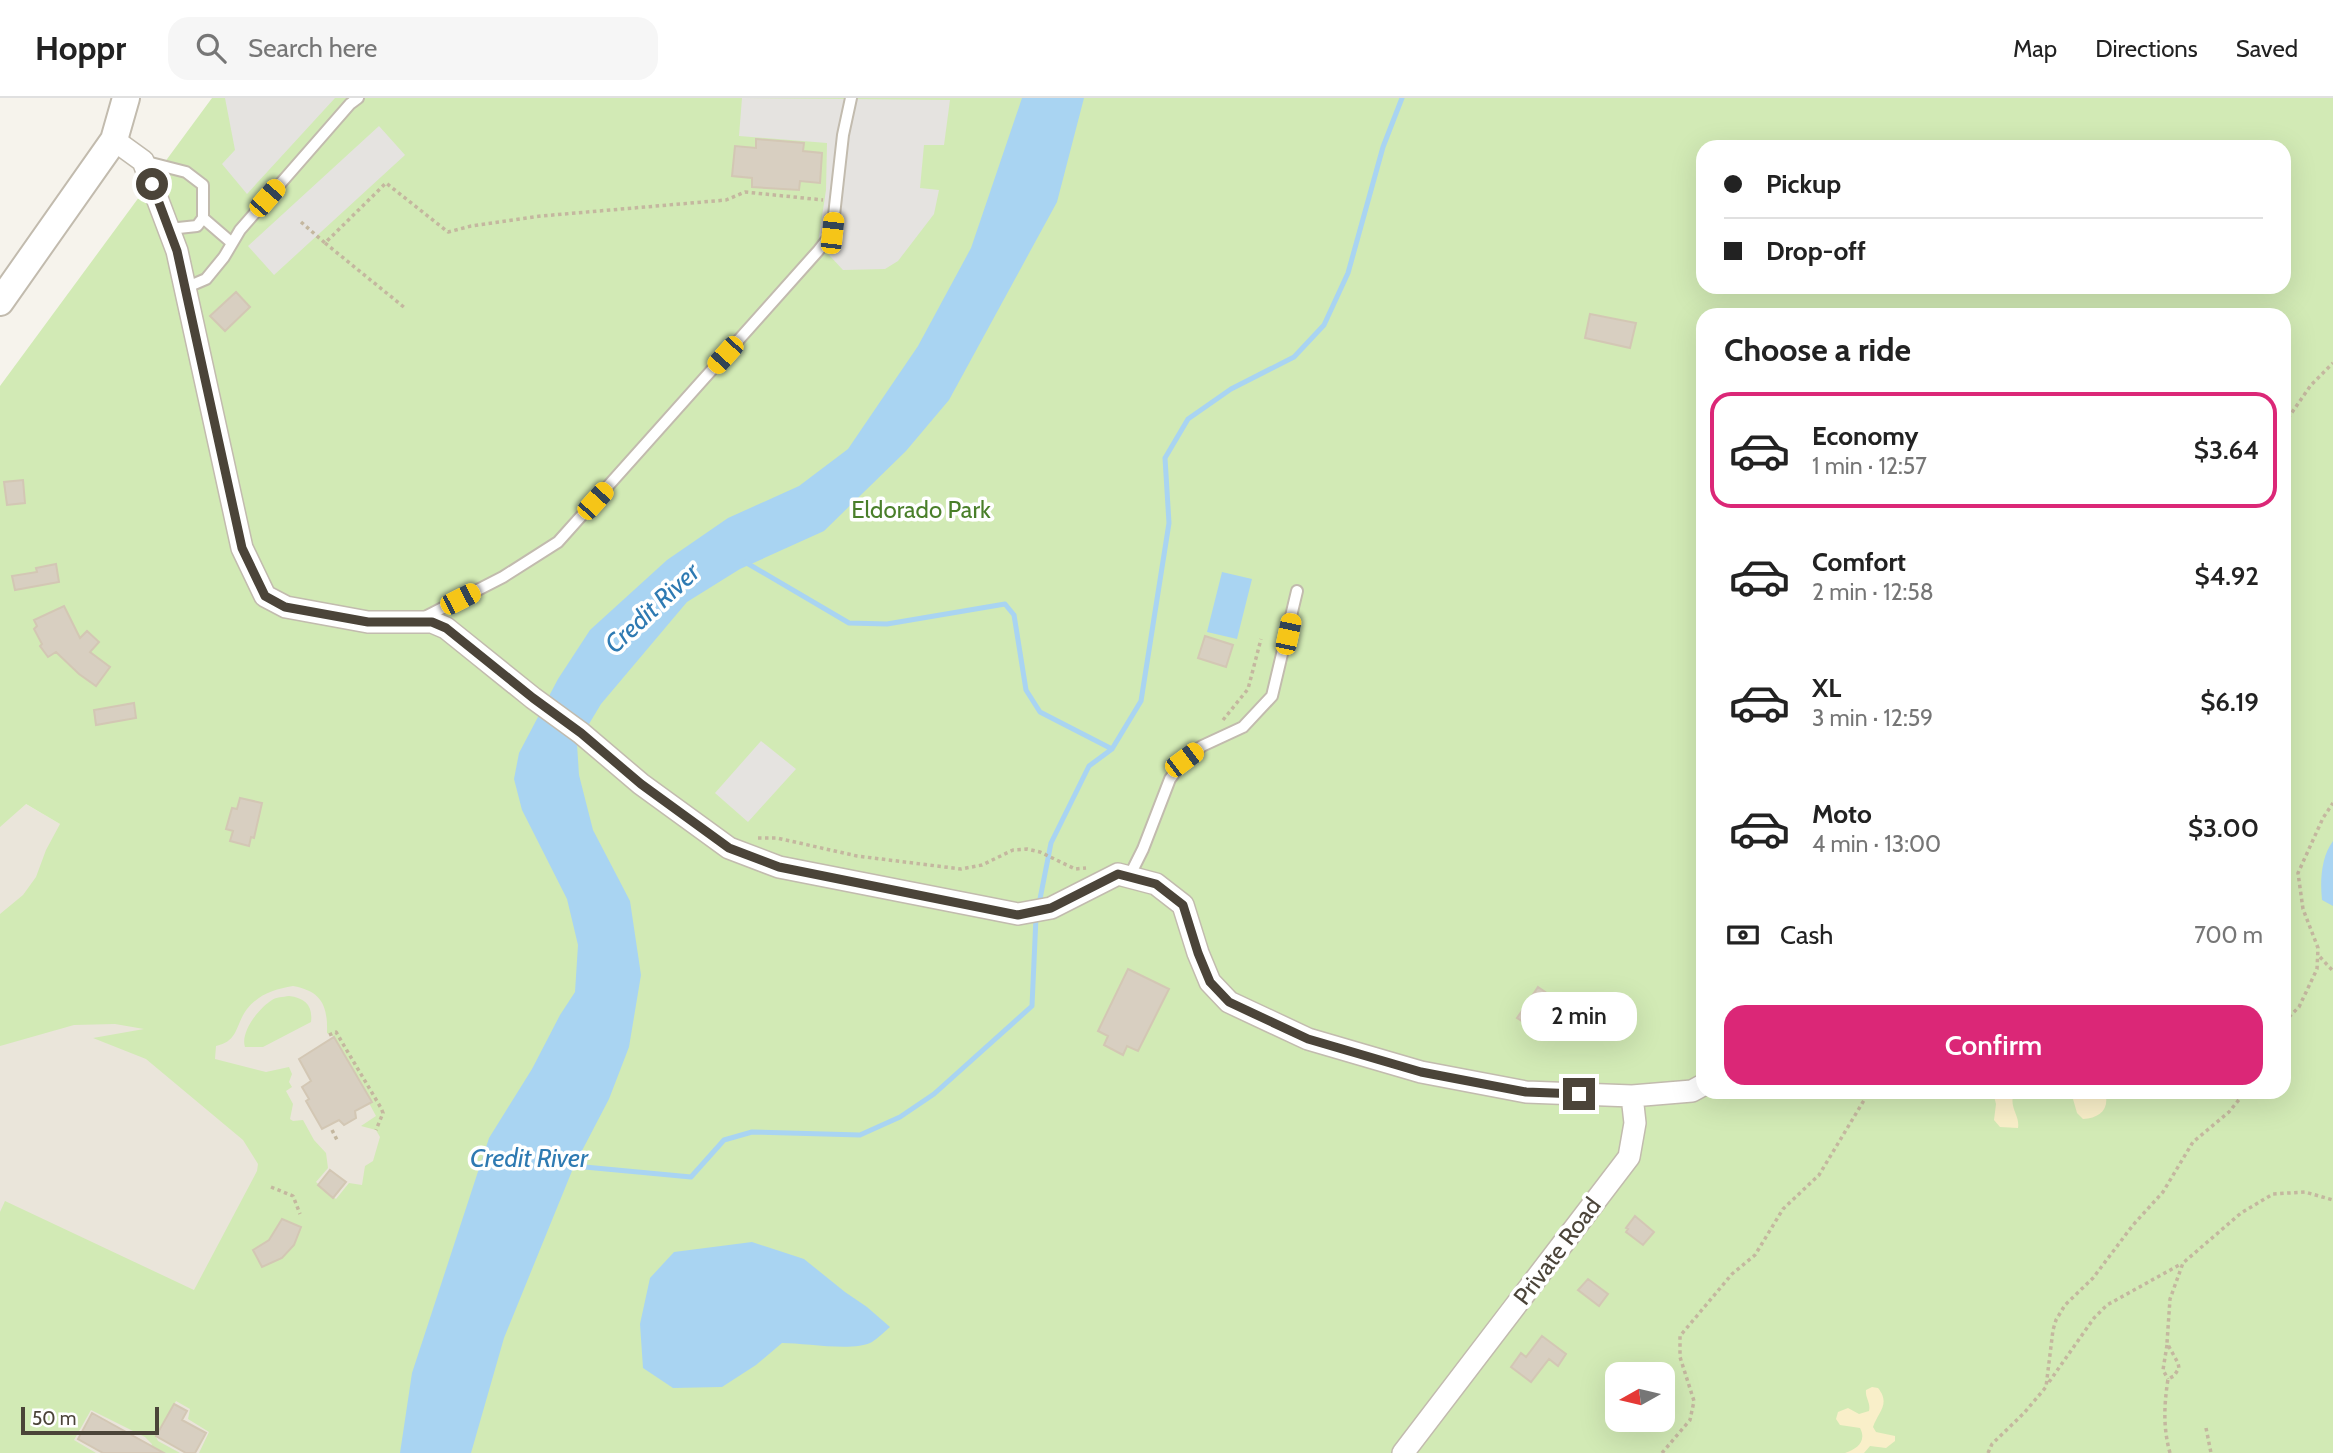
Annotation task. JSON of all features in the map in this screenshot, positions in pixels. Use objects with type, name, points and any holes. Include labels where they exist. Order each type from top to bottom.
[{"type":"street","points":[[0,302],[114,140],[126,98]]},
{"type":"street","points":[[114,140],[144,161],[177,251],[242,548],[265,596],[285,607],[368,622],[432,622],[446,628],[581,733],[641,784],[729,848],[779,867],[1018,915],[1051,908],[1118,874],[1130,876],[1156,884],[1183,905],[1210,982],[1229,1002],[1308,1039],[1421,1072],[1526,1092],[1632,1096],[1696,1088]]},
{"type":"street","name":"Private Road","points":[[1403,1453],[1629,1157],[1635,1123],[1632,1096]]},
{"type":"lane","points":[[185,288],[206,279],[240,230],[358,98]]},
{"type":"lane","points":[[418,621],[503,577],[558,542],[818,251],[832,233],[843,135],[851,98]]},
{"type":"lane","points":[[144,161],[186,172],[203,185],[203,218],[197,226],[169,229]]},
{"type":"lane","points":[[203,218],[232,243]]},
{"type":"lane","points":[[1130,876],[1170,779],[1184,760],[1202,747],[1243,727],[1272,696],[1297,591]]},
{"type":"path","points":[[325,243],[386,183],[448,232],[541,216],[726,200],[745,192],[836,201]]},
{"type":"path","points":[[302,222],[405,308]]},
{"type":"path","points":[[2291,414],[2311,385],[2333,363]]},
{"type":"path","points":[[1217,725],[1248,689],[1261,639]]},
{"type":"path","points":[[2333,803],[2322,818],[2298,873],[2303,909],[2319,956],[2333,971]]},
{"type":"path","points":[[756,838],[777,838],[857,856],[961,869],[982,865],[1013,850],[1027,849],[1040,852],[1075,869],[1097,867]]},
{"type":"path","points":[[2291,1015],[2300,1007],[2307,994],[2319,956]]},
{"type":"path","points":[[329,1035],[336,1032],[381,1108],[382,1118],[376,1130]]},
{"type":"path","points":[[1662,1453],[1690,1420],[1694,1401],[1680,1357],[1680,1336],[1732,1273],[1755,1255],[1783,1209],[1819,1175],[1865,1099]]},
{"type":"path","points":[[2046,1387],[2052,1337],[2060,1312],[2093,1278],[2133,1224],[2163,1192],[2193,1142],[2229,1112],[2239,1099]]},
{"type":"path","points":[[332,1130],[337,1140]]},
{"type":"path","points":[[271,1187],[293,1196],[300,1214]]},
{"type":"path","points":[[1988,1453],[1992,1444],[2046,1387],[2094,1318],[2107,1305],[2183,1263],[2260,1199],[2273,1194],[2295,1192],[2333,1200]]},
{"type":"path","points":[[2170,1453],[2164,1420],[2168,1379],[2163,1370],[2170,1299],[2183,1263]]},
{"type":"path","points":[[2167,1343],[2179,1368],[2174,1376],[2168,1379]]},
{"type":"path","points":[[2206,1429],[2211,1453]]},
{"type":"shaded area","points":[[225,98],[335,98],[247,194],[222,164],[235,150]]},
{"type":"shaded area","points":[[742,98],[950,100],[944,145],[924,145],[920,188],[939,190],[934,214],[898,261],[885,269],[843,270],[818,243],[826,190],[827,143],[739,136]]},
{"type":"shaded area","points":[[379,126],[405,155],[274,275],[248,246]]},
{"type":"shaded area","points":[[761,741],[796,769],[748,822],[715,793]]},
{"type":"shaded area","points":[[0,789],[427,1037],[280,1453],[0,1453]]},
{"type":"green space","name":"Eldorado Park","points":[[212,98],[2333,98],[2333,1453],[199,1453],[209,1432],[188,1419],[190,1409],[176,1401],[156,1437],[158,1441],[180,1453],[148,1453],[152,1444],[145,1437],[91,1410],[74,1440],[96,1453],[0,1453],[0,1212],[5,1201],[194,1290],[257,1171],[258,1164],[243,1140],[146,1059],[93,1038],[144,1029],[115,1024],[74,1025],[0,1046],[0,914],[23,895],[36,877],[60,824],[26,804],[0,827],[0,386]],"holes":[[[286,987],[303,988],[321,1001],[326,1015],[327,1033],[334,1037],[371,1101],[369,1103],[376,1116],[361,1126],[376,1130],[380,1137],[373,1161],[365,1166],[362,1185],[349,1183],[336,1199],[316,1182],[328,1168],[326,1153],[314,1140],[303,1120],[290,1119],[293,1104],[286,1091],[292,1087],[289,1082],[292,1074],[289,1067],[266,1072],[215,1059],[216,1046],[233,1036],[243,1015],[252,1004],[268,993]]]},
{"type":"green space","points":[[289,996],[307,1003],[311,1011],[311,1022],[263,1047],[245,1047],[245,1034],[256,1014],[274,999]]},
{"type":"sand","points":[[1995,1099],[2012,1099],[2018,1128],[2000,1127],[1994,1120]]},
{"type":"sand","points":[[2073,1099],[2106,1099],[2105,1108],[2094,1117],[2083,1119],[2077,1113]]},
{"type":"sand","points":[[1878,1388],[1883,1399],[1873,1427],[1876,1432],[1895,1436],[1895,1441],[1886,1448],[1870,1446],[1864,1453],[1845,1453],[1860,1444],[1862,1433],[1860,1428],[1840,1425],[1836,1419],[1838,1412],[1848,1408],[1859,1414],[1869,1411],[1866,1390]]},
{"type":"water","name":"Credit River","points":[[1022,98],[1084,98],[1057,202],[949,400],[906,451],[824,531],[740,569],[687,602],[601,704],[577,744],[579,775],[593,830],[630,901],[641,975],[629,1047],[609,1099],[574,1166],[504,1338],[471,1453],[400,1453],[412,1373],[489,1138],[575,992],[578,945],[567,899],[522,810],[514,779],[519,753],[558,679],[590,630],[667,560],[728,518],[799,486],[848,449],[918,346],[971,248]]},
{"type":"water","points":[[1222,572],[1252,579],[1237,639],[1207,632]]},
{"type":"water","points":[[2333,841],[2333,906],[2322,900],[2321,885],[2322,869]]},
{"type":"water","points":[[752,1242],[804,1259],[890,1327],[864,1345],[842,1347],[782,1343],[756,1365],[722,1387],[673,1388],[643,1368],[640,1324],[650,1278],[674,1252]]},
{"type":"building","points":[[756,139],[804,143],[803,151],[822,153],[820,183],[800,181],[799,190],[752,187],[752,178],[732,176],[735,146],[756,148]]},
{"type":"building","points":[[236,292],[250,307],[225,331],[210,316]]},
{"type":"building","points":[[1590,314],[1636,323],[1630,348],[1585,338]]},
{"type":"building","points":[[23,480],[25,503],[7,505],[4,482]]},
{"type":"building","points":[[56,564],[59,582],[15,590],[12,576],[37,572],[36,568]]},
{"type":"building","points":[[64,606],[80,638],[87,631],[99,642],[90,652],[110,667],[96,686],[56,652],[48,657],[40,646],[42,644],[34,629],[37,626],[34,620]]},
{"type":"building","points":[[1205,636],[1233,645],[1226,667],[1198,658]]},
{"type":"building","points":[[134,703],[136,718],[96,725],[94,710]]},
{"type":"building","points":[[240,798],[262,803],[254,838],[251,837],[249,846],[230,841],[233,831],[226,829],[232,808],[237,809]]},
{"type":"building","points":[[1128,969],[1169,989],[1138,1051],[1127,1046],[1123,1055],[1104,1045],[1108,1036],[1098,1031]]},
{"type":"building","points":[[1538,987],[1567,1007],[1555,1025],[1557,1026],[1550,1039],[1517,1018]]},
{"type":"building","points":[[334,1037],[372,1102],[355,1111],[356,1118],[344,1125],[339,1120],[322,1129],[306,1101],[309,1099],[302,1087],[311,1081],[299,1059]]},
{"type":"building","points":[[330,1170],[346,1182],[333,1198],[318,1185]]},
{"type":"building","points":[[1635,1216],[1654,1232],[1643,1245],[1626,1232]]},
{"type":"building","points":[[282,1219],[301,1227],[294,1245],[282,1258],[262,1267],[253,1250],[269,1240]]},
{"type":"building","points":[[1588,1279],[1608,1294],[1599,1306],[1578,1290]]},
{"type":"building","points":[[1542,1336],[1566,1354],[1558,1366],[1549,1359],[1531,1382],[1511,1367],[1521,1353],[1526,1357]]},
{"type":"building","points":[[174,1404],[187,1411],[182,1420],[206,1433],[195,1453],[186,1453],[156,1436]]},
{"type":"building","points":[[92,1413],[164,1453],[103,1453],[78,1439]]},
{"type":"waterway","points":[[1039,904],[1051,843],[1089,766],[1112,749],[1141,701],[1169,523],[1165,458],[1188,419],[1231,389],[1294,357],[1324,325],[1348,273],[1383,147],[1402,98]]},
{"type":"waterway","points":[[745,562],[849,623],[887,624],[1005,604],[1014,615],[1026,690],[1040,712],[1112,749]]},
{"type":"waterway","points":[[574,1166],[691,1177],[724,1140],[752,1132],[860,1135],[900,1117],[934,1094],[1032,1006],[1036,917]]},
{"type":"route","points":[[152,184],[177,251],[242,548],[254,578],[265,596],[285,607],[368,622],[432,622],[446,628],[581,733],[641,784],[729,848],[779,867],[1018,915],[1051,908],[1118,874],[1130,876],[1156,884],[1183,905],[1210,982],[1229,1002],[1308,1039],[1421,1072],[1526,1092],[1579,1094]]}]
